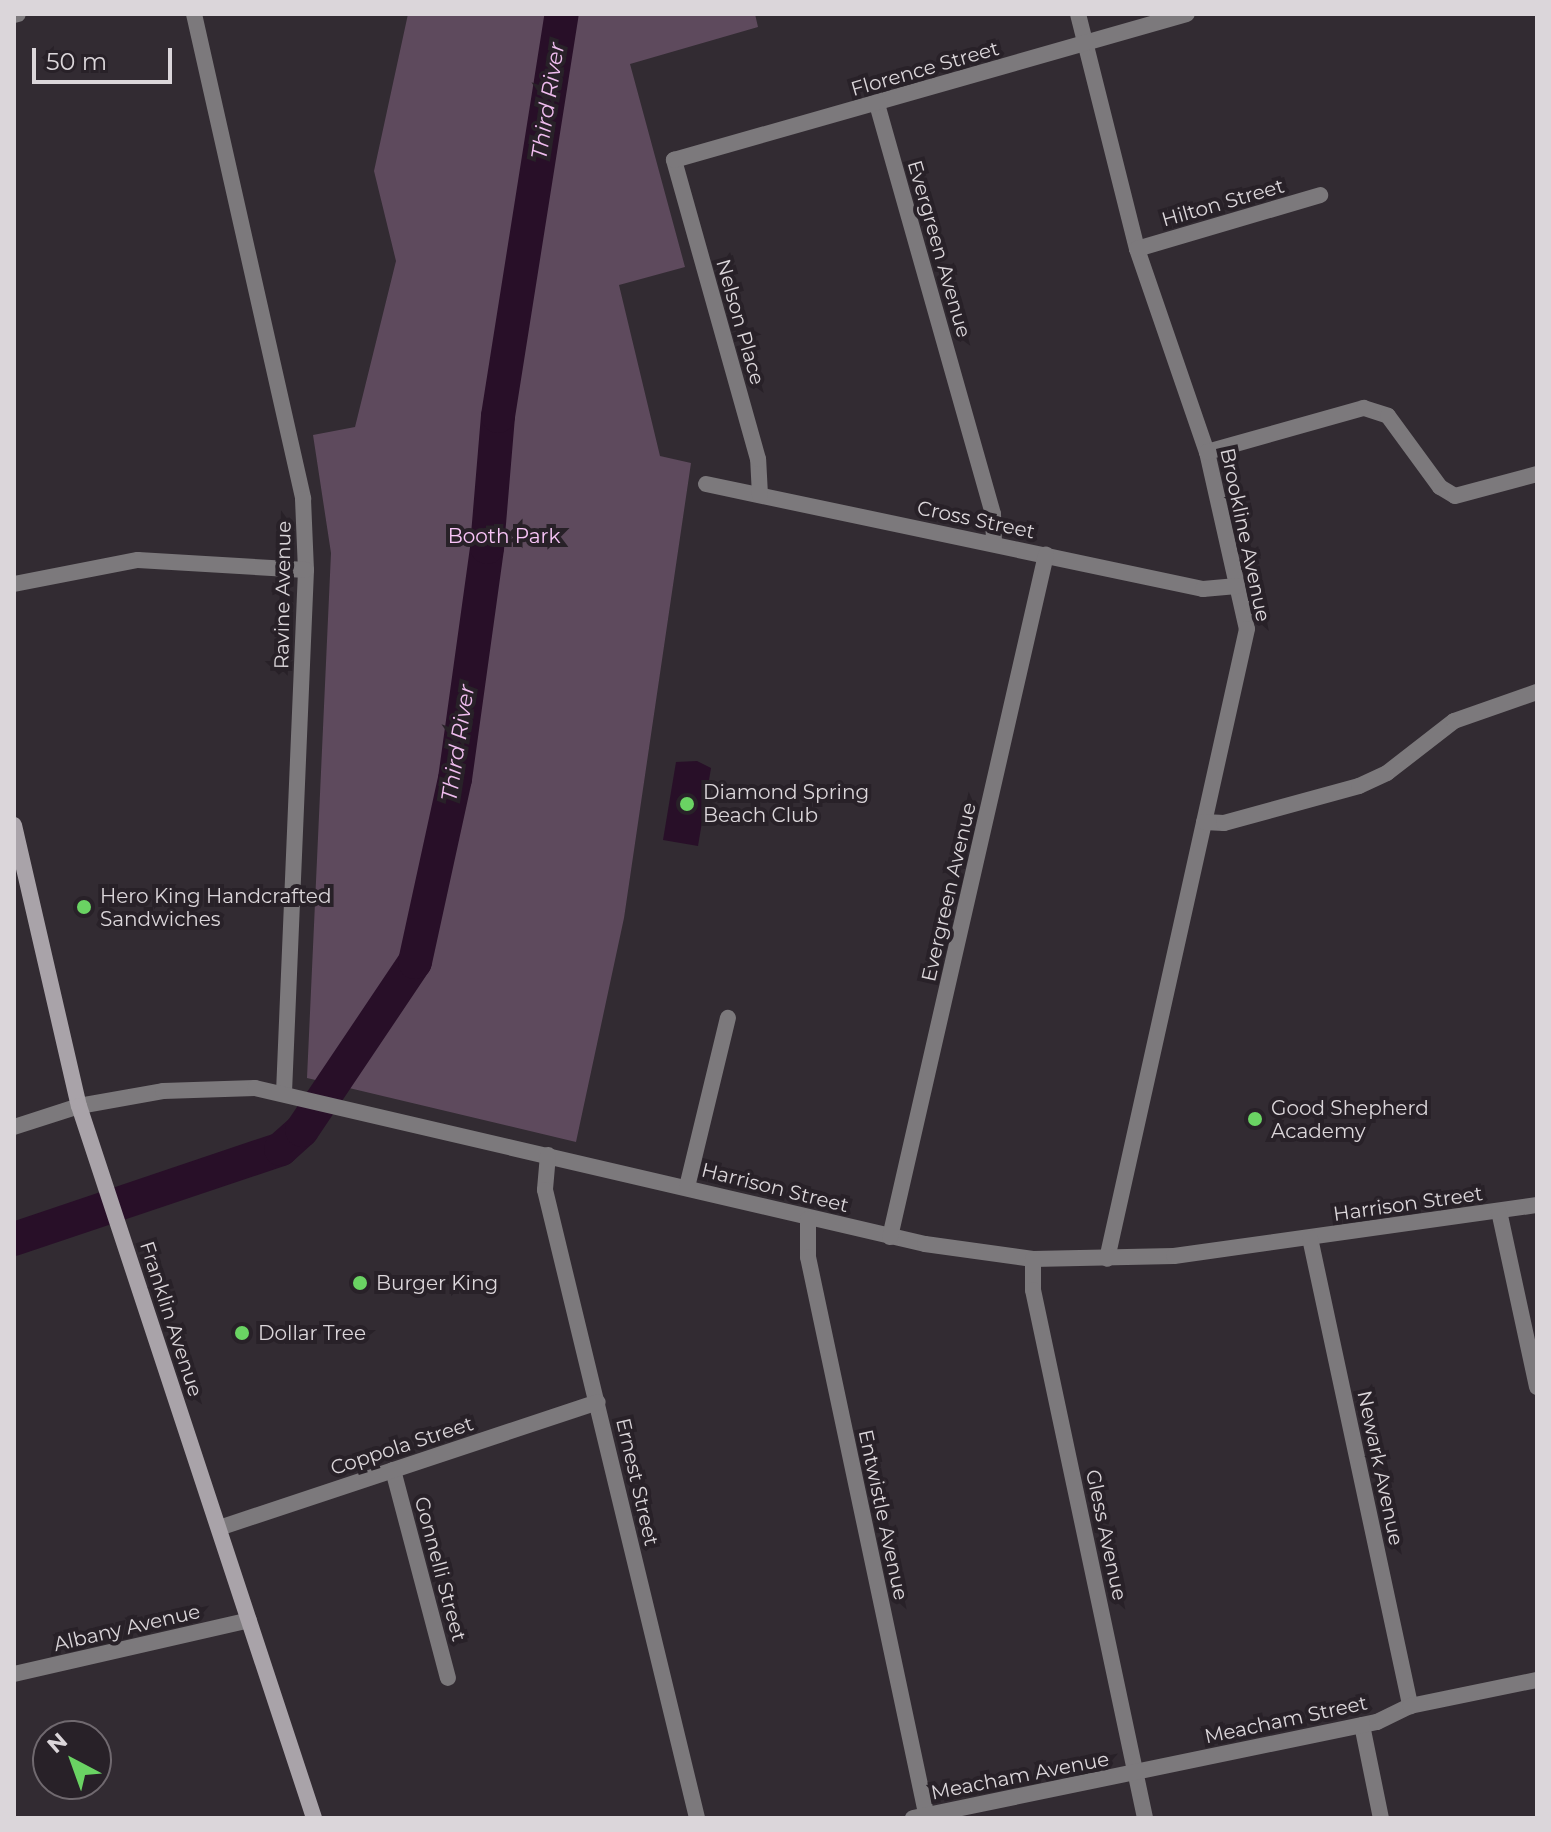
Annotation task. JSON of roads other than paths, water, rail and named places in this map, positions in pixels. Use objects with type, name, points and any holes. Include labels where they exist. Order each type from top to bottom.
[{"type":"main road","name":"Franklin Avenue","points":[[14,825],[17,853],[79,1106],[314,1818]]},
{"type":"street","name":"Ravine Avenue","points":[[194,14],[303,499],[306,570],[289,1093]]},
{"type":"street","name":"Brookline Avenue","points":[[1078,14],[1137,249],[1207,452],[1246,641],[1107,1259]]},
{"type":"street","name":"Florence Street","points":[[674,160],[1187,14]]},
{"type":"street","name":"Evergreen Avenue","points":[[877,104],[993,514],[994,544]]},
{"type":"street","name":"Nelson Place","points":[[674,160],[758,459],[760,495]]},
{"type":"street","name":"Hilton Street","points":[[1137,249],[1320,195]]},
{"type":"street","points":[[1207,452],[1364,408],[1388,416],[1440,487],[1455,496],[1537,474]]},
{"type":"street","name":"Cross Street","points":[[706,484],[1203,589],[1237,586]]},
{"type":"street","name":"Evergreen Avenue","points":[[890,1237],[1046,555]]},
{"type":"street","points":[[14,584],[138,560],[306,570]]},
{"type":"street","points":[[1204,822],[1224,823],[1359,786],[1387,773],[1454,721],[1537,692]]},
{"type":"street","points":[[687,1187],[728,1018]]},
{"type":"street","name":"Harrison Street","points":[[14,1127],[79,1106],[187,1087],[289,1093],[687,1187],[808,1219],[890,1237],[1033,1259],[1107,1259],[1310,1238],[1537,1205]]},
{"type":"street","name":"Ernest Street","points":[[548,1155],[545,1190],[697,1818]]},
{"type":"street","points":[[1499,1211],[1537,1387]]},
{"type":"street","name":"Entwistle Avenue","points":[[808,1219],[808,1257],[922,1817]]},
{"type":"street","name":"Newark Avenue","points":[[1310,1238],[1410,1706]]},
{"type":"street","name":"Gless Avenue","points":[[1033,1259],[1033,1290],[1145,1818]]},
{"type":"street","name":"Coppola Street","points":[[219,1528],[598,1402]]},
{"type":"street","name":"Gonnelli Street","points":[[393,1470],[448,1678]]},
{"type":"street","name":"Albany Avenue","points":[[14,1674],[249,1620]]},
{"type":"street","name":"Meacham Street","points":[[1135,1773],[1362,1725],[1410,1706],[1537,1680]]},
{"type":"street","points":[[1362,1725],[1381,1818]]},
{"type":"street","name":"Meacham Avenue","points":[[922,1817],[1135,1773]]},
{"type":"waterway","name":"Third River","points":[[14,1239],[281,1149],[302,1130],[415,962],[455,779],[487,547],[498,416],[562,14]]},
{"type":"place","name":"Diamond Spring Beach Club","points":[[687,804]]},
{"type":"place","name":"Hero King Handcrafted Sandwiches","points":[[84,907]]},
{"type":"place","name":"Good Shepherd Academy","points":[[1255,1119]]},
{"type":"place","name":"Burger King","points":[[360,1283]]},
{"type":"place","name":"Dollar Tree","points":[[242,1333]]},
{"type":"park label","name":"Booth Park","points":[[504,536]]}]
